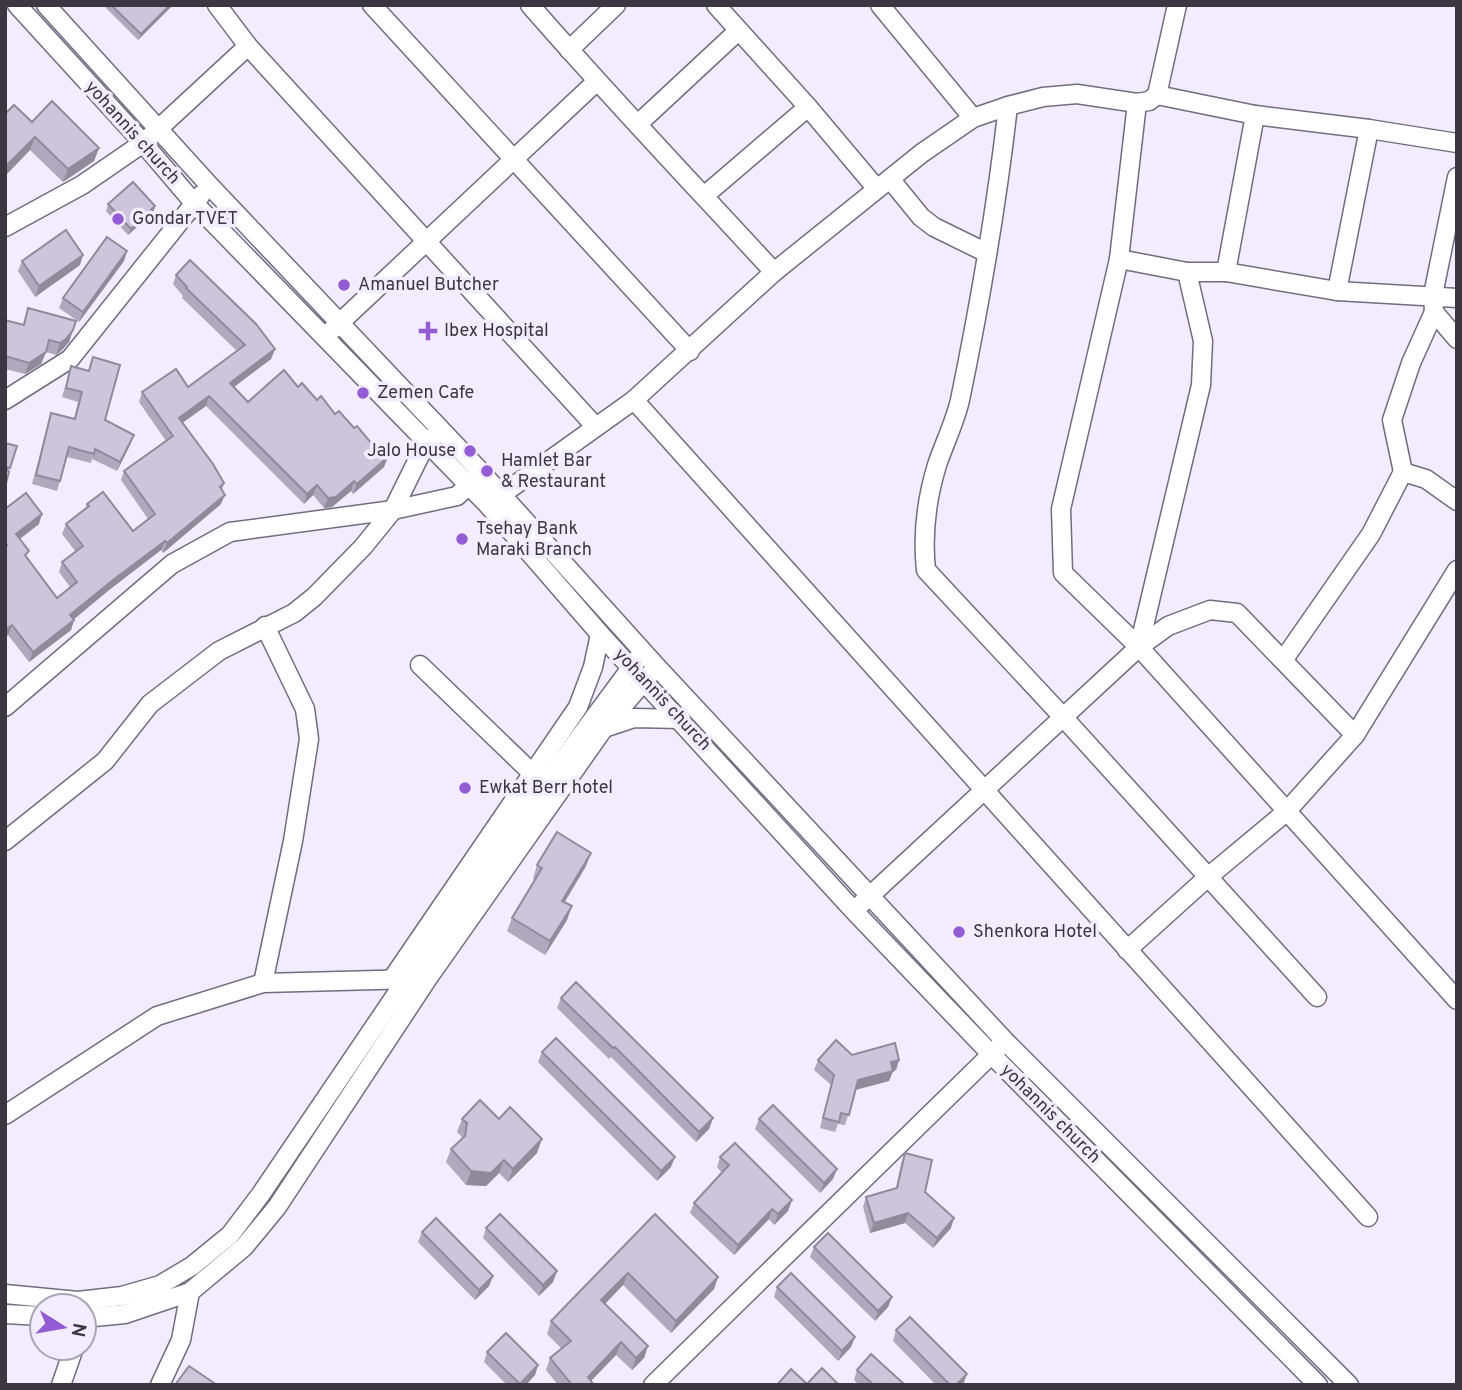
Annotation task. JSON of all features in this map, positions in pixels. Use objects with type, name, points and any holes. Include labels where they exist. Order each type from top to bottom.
[{"type":"street","name":"yohannis church","points":[[18,5],[194,203],[469,487],[494,499],[600,634],[631,665],[651,674],[681,719],[854,911],[992,1055],[1318,1385]]},
{"type":"street","points":[[46,5],[210,186],[481,472],[494,499],[644,652],[651,674],[1005,1041],[1349,1385]]},
{"type":"street","points":[[217,5],[248,46],[595,426]]},
{"type":"street","points":[[372,5],[690,351]]},
{"type":"street","points":[[530,5],[596,82],[774,272]]},
{"type":"street","points":[[569,50],[616,5]]},
{"type":"street","points":[[716,5],[808,107],[884,184],[934,228],[987,253]]},
{"type":"street","points":[[494,499],[634,400],[774,272],[884,184],[973,118],[1043,97],[1077,94],[1137,103],[1149,101],[1157,95],[1177,5]]},
{"type":"street","points":[[882,6],[973,118]]},
{"type":"street","points":[[638,124],[737,31]]},
{"type":"street","points":[[5,227],[82,185],[143,143],[248,46]]},
{"type":"street","points":[[325,338],[596,82]]},
{"type":"street","points":[[1157,95],[1255,115],[1457,143]]},
{"type":"street","points":[[1137,103],[1119,259],[1061,509],[1063,573],[1139,647],[1457,1000]]},
{"type":"street","points":[[1008,106],[987,253],[959,404],[928,501],[923,539],[926,570],[1317,997]]},
{"type":"street","points":[[704,196],[808,107]]},
{"type":"street","points":[[1226,272],[1255,115]]},
{"type":"street","points":[[1337,290],[1369,129]]},
{"type":"street","points":[[1284,659],[1371,534],[1403,472],[1392,420],[1433,304],[1457,177]]},
{"type":"street","points":[[5,400],[71,359],[210,186]]},
{"type":"street","points":[[257,268],[273,251]]},
{"type":"street","points":[[1119,259],[1187,272],[1226,272],[1433,304],[1457,298]]},
{"type":"street","points":[[1139,647],[1201,385],[1203,341],[1187,272]]},
{"type":"street","points":[[1433,304],[1457,339]]},
{"type":"street","points":[[634,400],[1367,1217]]},
{"type":"street","points":[[5,841],[105,761],[150,704],[219,650],[294,613],[314,597],[363,547],[393,510],[426,443],[441,429]]},
{"type":"street","points":[[5,707],[172,564],[230,532],[393,510],[457,496],[469,487],[481,472]]},
{"type":"street","points":[[1403,472],[1426,479],[1457,501]]},
{"type":"street","points":[[1127,950],[1286,812],[1355,735],[1457,570]]},
{"type":"street","points":[[854,911],[1139,647],[1168,626],[1210,610],[1237,613],[1355,735]]},
{"type":"street","points":[[263,983],[293,841],[309,739],[304,709],[265,626]]},
{"type":"street","points":[[5,1294],[78,1301],[122,1296],[160,1285],[192,1266],[230,1235],[261,1194],[578,707],[593,667],[600,634]]},
{"type":"street","points":[[399,979],[631,665],[644,652]]},
{"type":"street","points":[[420,665],[533,774]]},
{"type":"street","points":[[98,1318],[125,1314],[190,1293],[244,1247],[277,1207],[428,978],[604,728],[651,674]]},
{"type":"street","points":[[604,728],[634,718],[681,719]]},
{"type":"street","points":[[5,1115],[158,1016],[263,983],[428,978]]},
{"type":"street","points":[[653,1385],[1005,1041]]},
{"type":"street","points":[[160,1385],[181,1340],[190,1293]]},
{"type":"street","points":[[5,1314],[28,1315]]},
{"type":"street","points":[[61,1385],[69,1362]]},
{"type":"building","points":[[111,5],[170,5],[141,34]]},
{"type":"building","points":[[52,101],[99,148],[68,169],[35,137],[5,167],[5,114],[14,105],[32,122]]},
{"type":"building","points":[[133,182],[155,206],[131,229],[108,204]]},
{"type":"building","points":[[66,230],[83,255],[39,286],[22,261]]},
{"type":"building","points":[[107,237],[127,251],[83,312],[63,298]]},
{"type":"building","points":[[190,260],[256,324],[275,349],[230,383],[248,402],[284,370],[298,387],[302,383],[317,400],[321,396],[335,414],[339,411],[354,428],[357,426],[372,444],[375,442],[388,457],[357,484],[354,481],[336,497],[328,498],[317,485],[307,494],[209,396],[179,418],[213,464],[224,483],[220,487],[225,495],[167,543],[165,541],[70,615],[74,620],[33,652],[12,625],[5,630],[5,509],[26,493],[42,514],[16,534],[29,551],[25,555],[57,598],[77,582],[62,562],[83,546],[66,524],[89,506],[87,504],[103,492],[133,531],[155,514],[124,471],[173,436],[142,392],[176,369],[188,387],[245,345],[176,275]]},
{"type":"building","points":[[28,308],[76,321],[66,339],[60,343],[49,340],[46,352],[29,363],[5,356],[5,320],[24,325]]},
{"type":"building","points":[[93,357],[120,365],[105,420],[134,435],[120,462],[95,449],[94,454],[69,447],[60,481],[36,475],[51,413],[75,419],[82,392],[66,388],[71,366],[89,371]]},
{"type":"building","points":[[5,443],[17,446],[10,468],[6,467],[9,472],[5,487]]},
{"type":"building","points":[[557,832],[591,853],[562,901],[572,906],[550,941],[512,918],[542,868],[537,865]]},
{"type":"building","points":[[576,982],[713,1118],[699,1132],[615,1047],[561,998]]},
{"type":"building","points":[[556,1038],[675,1157],[661,1171],[542,1052]]},
{"type":"building","points":[[836,1040],[852,1055],[895,1043],[899,1060],[891,1062],[893,1071],[858,1080],[849,1115],[841,1113],[839,1122],[823,1118],[834,1075],[818,1060]]},
{"type":"building","points":[[480,1100],[499,1119],[510,1107],[542,1139],[513,1169],[504,1160],[491,1173],[471,1171],[451,1149],[465,1136],[467,1123],[462,1119]]},
{"type":"building","points":[[773,1105],[837,1169],[824,1183],[759,1119]]},
{"type":"building","points":[[735,1143],[792,1200],[778,1214],[772,1209],[738,1245],[694,1203],[729,1165],[720,1157]]},
{"type":"building","points":[[905,1153],[932,1160],[925,1192],[954,1218],[937,1238],[908,1213],[874,1223],[866,1197],[897,1188]]},
{"type":"building","points":[[500,1214],[557,1271],[543,1285],[486,1228]]},
{"type":"building","points":[[655,1214],[718,1277],[676,1321],[628,1273],[601,1300],[648,1346],[636,1358],[621,1342],[588,1377],[594,1385],[572,1385],[550,1358],[571,1341],[551,1321]]},
{"type":"building","points":[[436,1218],[493,1276],[479,1290],[422,1232]]},
{"type":"building","points":[[828,1233],[892,1297],[878,1311],[814,1247]]},
{"type":"building","points":[[791,1273],[855,1337],[842,1351],[777,1287]]},
{"type":"building","points":[[910,1317],[967,1374],[956,1385],[950,1385],[896,1330]]},
{"type":"building","points":[[506,1333],[538,1365],[520,1384],[487,1352]]},
{"type":"building","points":[[871,1354],[905,1385],[874,1385],[857,1370]]},
{"type":"building","points":[[189,1366],[217,1385],[175,1385]]},
{"type":"building","points":[[822,1368],[839,1385],[777,1385],[791,1369],[807,1384]]},
{"type":"place","name":"Gondar TVET","points":[[118,219]]},
{"type":"place","name":"Amanuel Butcher","points":[[344,285]]},
{"type":"place","name":"Ibex Hospital","points":[[428,331]]},
{"type":"place","name":"Zemen Cafe","points":[[363,393]]},
{"type":"place","name":"Jalo House","points":[[470,451]]},
{"type":"place","name":"Hamlet Bar & Restaurant","points":[[487,471]]},
{"type":"place","name":"Tsehay Bank Maraki Branch","points":[[462,539]]},
{"type":"place","name":"Ewkat Berr hotel","points":[[465,788]]},
{"type":"place","name":"Shenkora Hotel","points":[[959,932]]}]
